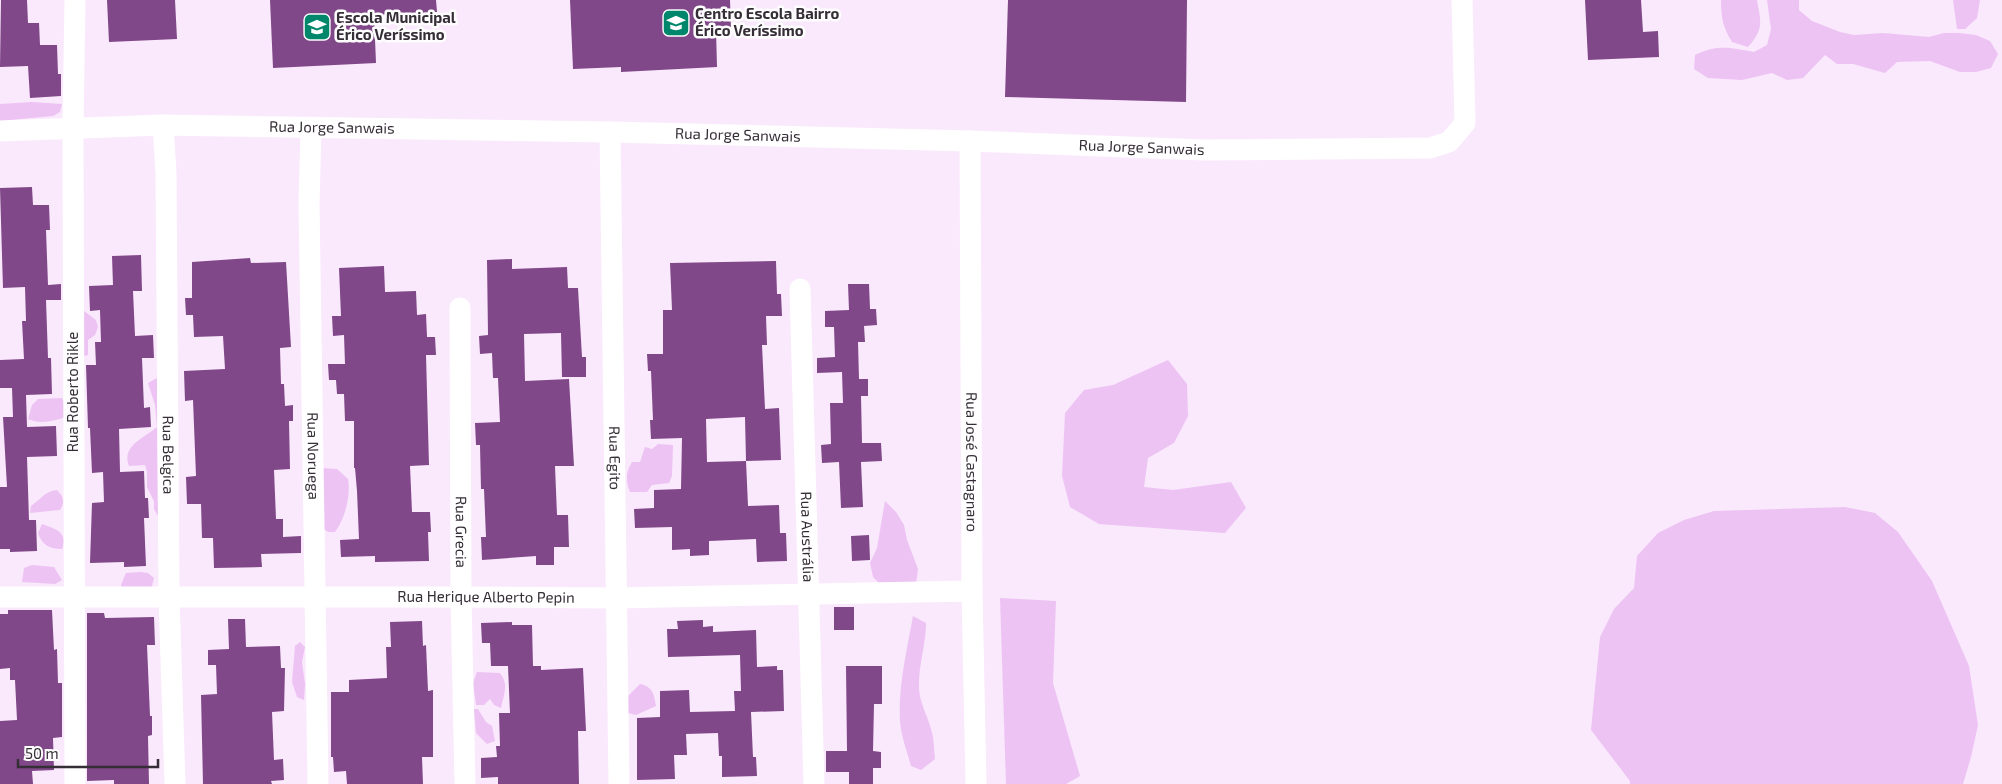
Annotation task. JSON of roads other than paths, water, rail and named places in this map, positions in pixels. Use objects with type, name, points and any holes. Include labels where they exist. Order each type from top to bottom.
[{"type":"street","name":"Rua Roberto Rikle","points":[[75,784],[73,128],[76,0]]},
{"type":"street","name":"Rua Jorge Sanwais","points":[[0,132],[163,125],[610,132],[970,141],[1204,150],[1430,148],[1449,142],[1466,123],[1462,0]]},
{"type":"street","name":"Rua Belgica","points":[[163,125],[166,183],[169,596],[175,784]]},
{"type":"street","name":"Rua Noruega","points":[[311,128],[309,202],[318,784]]},
{"type":"street","name":"Rua Egito","points":[[610,132],[619,784]]},
{"type":"street","name":"Rua José Castagnaro","points":[[970,141],[972,592],[976,784]]},
{"type":"street","name":"Rua Austrália","points":[[800,289],[814,784]]},
{"type":"street","name":"Rua Grecia","points":[[460,308],[461,597],[465,784]]},
{"type":"street","name":"Rua Herique Alberto Pepin","points":[[0,598],[169,596],[615,598],[972,592]]},
{"type":"place","name":"Centro Escola Bairro Érico Veríssimo","points":[[676,23]]},
{"type":"place","name":"Escola Municipal Érico Veríssimo","points":[[317,27]]}]
